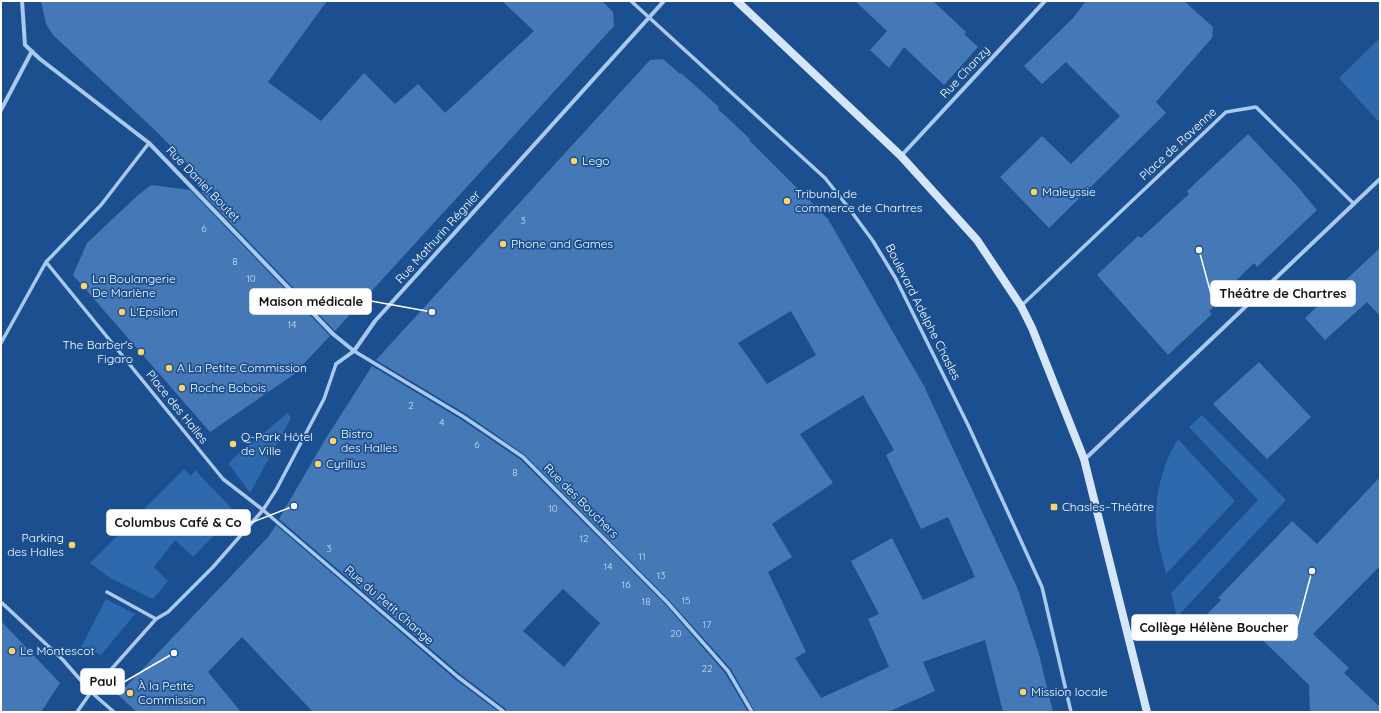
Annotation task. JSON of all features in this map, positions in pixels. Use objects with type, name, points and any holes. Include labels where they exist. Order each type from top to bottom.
[{"type":"main road","points":[[737,1],[901,156],[977,240],[1021,306],[1032,328],[1084,460],[1147,712]]},
{"type":"street","name":"Rue Daniel Boutet","points":[[22,1],[25,45],[46,64],[150,143],[333,334],[354,351]]},
{"type":"street","name":"Boulevard Adelphe Chasles","points":[[631,1],[825,178],[873,241],[896,280],[969,427],[1042,587],[1071,712]]},
{"type":"street","name":"Rue Mathurin Régnier","points":[[263,510],[276,490],[324,399],[336,364],[354,351],[380,315],[664,1]]},
{"type":"street","name":"Rue Chanzy","points":[[901,156],[1044,1]]},
{"type":"street","points":[[1,110],[32,51]]},
{"type":"street","name":"Place de Ravenne","points":[[1021,306],[1226,112],[1256,107],[1354,204]]},
{"type":"street","points":[[1,343],[46,262],[102,205],[150,143]]},
{"type":"street","points":[[1084,460],[1380,179]]},
{"type":"street","name":"Place des Halles","points":[[46,262],[223,479],[263,510]]},
{"type":"street","name":"Rue des Bouchers","points":[[354,351],[464,417],[523,457],[667,602],[728,671],[752,712]]},
{"type":"street","points":[[77,712],[91,692],[156,619],[168,612],[213,567],[263,510]]},
{"type":"street","name":"Rue du Petit Change","points":[[263,510],[458,677],[504,712]]},
{"type":"street","points":[[107,592],[156,619]]},
{"type":"street","points":[[1,602],[63,660],[91,692],[114,712]]},
{"type":"shaded area","points":[[1380,38],[1380,123],[1339,78]]},
{"type":"shaded area","points":[[288,413],[291,418],[250,493],[229,464],[233,458]]},
{"type":"shaded area","points":[[1202,415],[1286,500],[1177,617],[1171,593],[1258,500],[1189,427]]},
{"type":"shaded area","points":[[1178,439],[1235,501],[1166,574],[1160,548],[1156,511],[1164,468]]},
{"type":"shaded area","points":[[184,469],[191,476],[195,470],[236,513],[193,557],[175,540],[154,567],[168,581],[153,599],[110,578],[90,563]]},
{"type":"shaded area","points":[[106,599],[135,614],[101,655],[81,647]]},
{"type":"building","points":[[41,1],[327,1],[268,82],[321,121],[364,73],[395,104],[418,84],[445,113],[534,31],[502,1],[602,1],[613,12],[614,26],[335,331],[201,192],[217,194],[157,132],[53,35],[46,24]]},
{"type":"building","points":[[855,1],[933,1],[966,32],[964,34],[978,47],[944,85],[904,47],[889,68],[870,50],[887,31]]},
{"type":"building","points":[[1086,1],[1184,1],[1213,27],[1212,38],[1156,102],[1166,113],[1049,228],[1000,177],[1042,136],[1071,164],[1120,116],[1066,62],[1042,84],[1024,66],[1073,18]]},
{"type":"building","points":[[663,59],[680,74],[681,73],[719,107],[718,109],[750,139],[749,140],[828,219],[924,386],[1017,587],[1039,654],[1053,712],[1003,712],[985,640],[923,662],[935,691],[888,712],[755,712],[731,669],[669,600],[525,455],[466,414],[376,360],[650,60]],"holes":[[[791,311],[816,355],[767,384],[738,343]],[[863,395],[894,450],[886,455],[921,529],[948,517],[975,577],[923,600],[892,538],[851,561],[879,614],[868,619],[889,667],[821,698],[795,658],[806,652],[768,572],[792,557],[772,524],[833,483],[800,434]]]},
{"type":"building","points":[[1248,134],[1297,186],[1317,210],[1257,267],[1254,263],[1211,305],[1214,307],[1209,311],[1212,314],[1168,355],[1097,275],[1138,236],[1141,238],[1189,194],[1187,191]]},
{"type":"building","points":[[151,185],[190,190],[330,336],[293,375],[210,432],[73,275],[87,243],[137,196]]},
{"type":"building","points":[[1380,248],[1380,316],[1367,302],[1325,340],[1305,318]]},
{"type":"building","points":[[1259,362],[1311,417],[1267,459],[1213,404]]},
{"type":"building","points":[[372,366],[462,420],[521,460],[665,604],[725,673],[748,712],[507,712],[506,709],[460,674],[279,519],[323,443]],"holes":[[[563,589],[600,623],[564,667],[523,631]]]},
{"type":"building","points":[[1380,477],[1380,566],[1313,634],[1349,668],[1344,673],[1380,707],[1380,712],[1310,712],[1309,685],[1245,623],[1233,636],[1208,613],[1221,600],[1218,598],[1292,521],[1317,544]]},
{"type":"building","points":[[276,525],[456,680],[499,712],[313,712],[242,637],[208,672],[241,712],[137,712],[118,695],[269,536]]},
{"type":"building","points":[[1,621],[60,683],[41,712],[1,712]]},
{"type":"place","name":"Lego","points":[[574,161]]},
{"type":"place","name":"Maleyssie","points":[[1034,192]]},
{"type":"place","name":"Tribunal de commerce de Chartres","points":[[787,201]]},
{"type":"place","name":"Phone and Games","points":[[503,244]]},
{"type":"place","name":"Théâtre de Chartres","points":[[1199,250]]},
{"type":"place","name":"La Boulangerie De Marlène","points":[[84,286]]},
{"type":"place","name":"L'Epsilon","points":[[122,312]]},
{"type":"place","name":"Maison médicale","points":[[432,312]]},
{"type":"place","name":"The Barber's Figaro","points":[[141,352]]},
{"type":"place","name":"A La Petite Commission","points":[[169,368]]},
{"type":"place","name":"Roche Bobois","points":[[182,388]]},
{"type":"place","name":"Bistro des Halles","points":[[333,441]]},
{"type":"place","name":"Q-Park Hôtel de Ville","points":[[233,444]]},
{"type":"place","name":"Cyrillus","points":[[318,464]]},
{"type":"place","name":"Columbus Café & Co","points":[[294,506]]},
{"type":"place","name":"Chasles–Théâtre","points":[[1054,507]]},
{"type":"place","name":"Parking des Halles","points":[[72,545]]},
{"type":"place","name":"Collège Hélène Boucher","points":[[1312,571]]},
{"type":"place","name":"Le Montescot","points":[[12,651]]},
{"type":"place","name":"Paul","points":[[174,653]]},
{"type":"place","name":"Mission locale","points":[[1023,692]]},
{"type":"place","name":"À la Petite Commission","points":[[130,693]]}]
